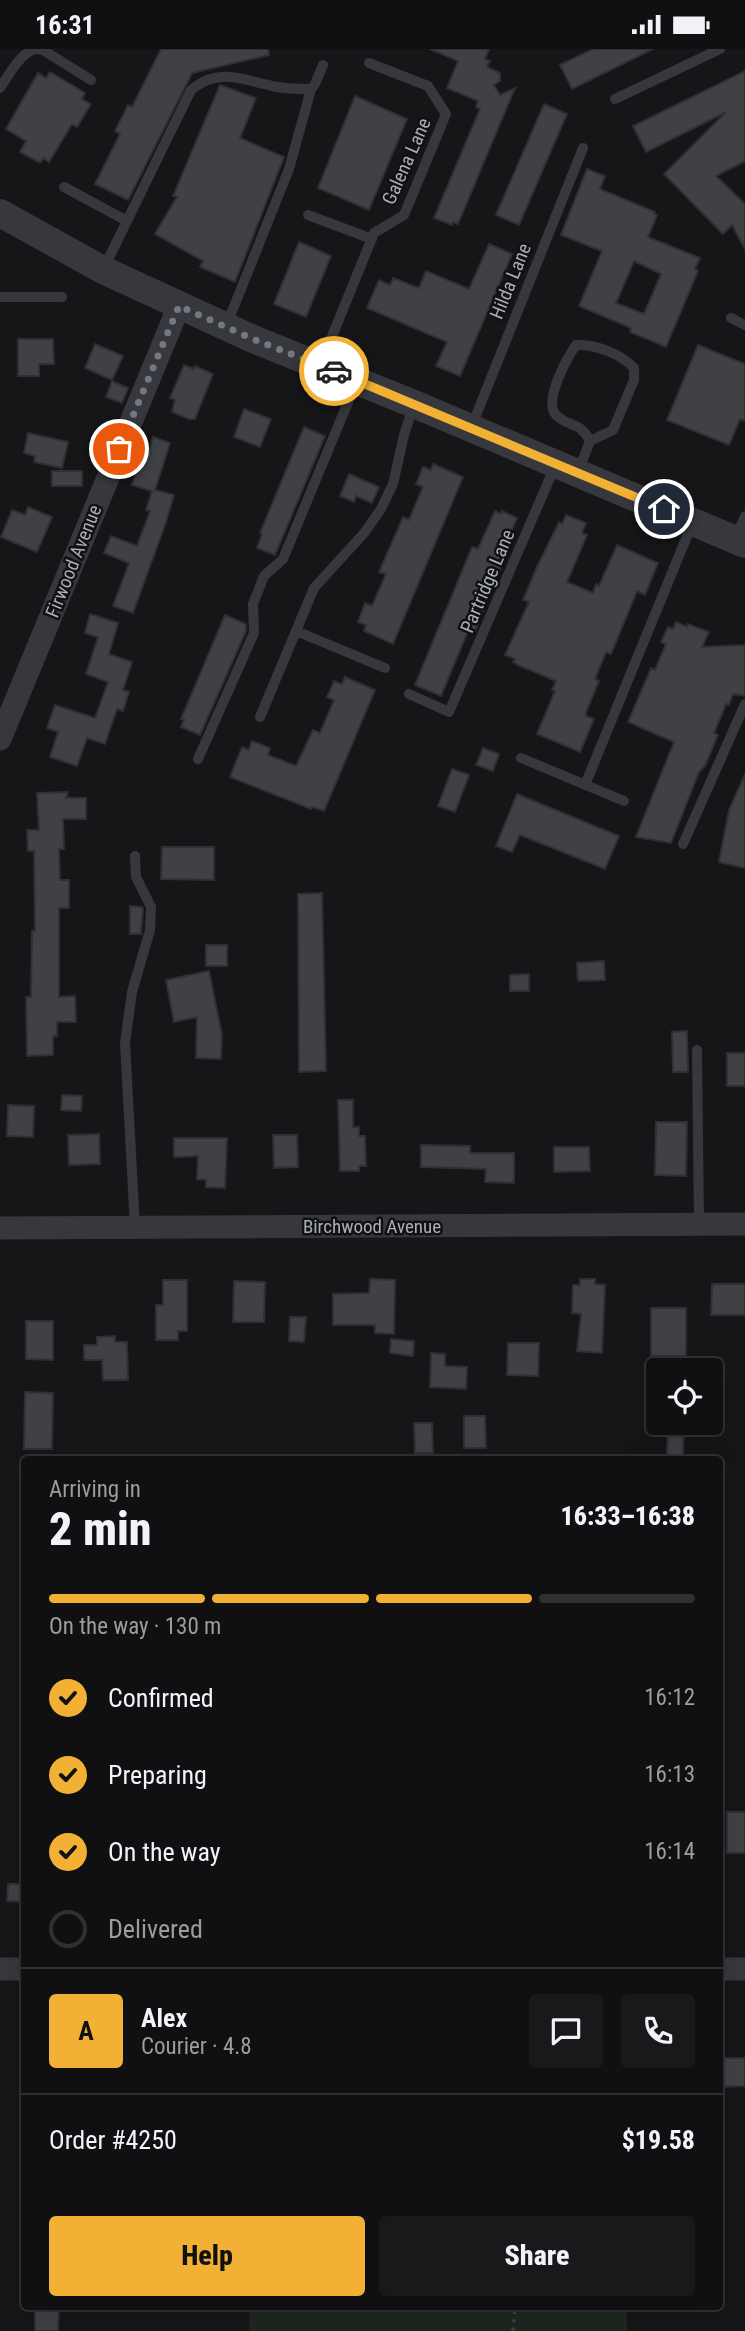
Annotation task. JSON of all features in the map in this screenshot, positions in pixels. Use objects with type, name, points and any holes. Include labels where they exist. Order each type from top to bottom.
[{"type":"street","points":[[0,213],[103,270],[226,327],[693,521],[742,533]]},
{"type":"street","name":"Firwood Avenue","points":[[0,739],[179,306]]},
{"type":"street","name":"Birchwood Avenue","points":[[0,1228],[745,1224]]},
{"type":"street","points":[[0,1969],[21,1969]]},
{"type":"street","points":[[723,1969],[745,1969]]},
{"type":"lane","points":[[0,88],[27,51],[36,49],[43,50],[91,80]]},
{"type":"lane","points":[[615,99],[720,49]]},
{"type":"lane","name":"Galena Lane","points":[[320,366],[374,233],[404,215],[446,114],[428,86],[369,63]]},
{"type":"lane","points":[[226,327],[289,169],[311,89],[323,65]]},
{"type":"lane","points":[[103,270],[191,90],[202,81],[229,75],[279,87],[311,89]]},
{"type":"lane","name":"Hilda Lane","points":[[471,428],[583,148]]},
{"type":"lane","points":[[64,187],[127,221]]},
{"type":"lane","points":[[309,215],[372,239]]},
{"type":"lane","points":[[0,297],[62,297]]},
{"type":"lane","points":[[731,318],[745,325]]},
{"type":"lane","points":[[588,344],[626,360],[634,368],[634,380],[612,430],[590,441],[585,431],[577,425],[558,417],[552,409],[551,398],[569,355],[576,345],[588,344]]},
{"type":"lane","points":[[198,759],[254,633],[253,604],[256,595],[264,576],[284,559],[357,380]]},
{"type":"lane","points":[[260,717],[314,588],[365,532],[381,509],[393,484],[414,404]]},
{"type":"lane","name":"Partridge Lane","points":[[409,694],[449,712],[567,468],[590,441]]},
{"type":"lane","points":[[585,785],[693,521]]},
{"type":"lane","points":[[296,631],[385,668]]},
{"type":"lane","points":[[683,844],[745,704]]},
{"type":"lane","points":[[521,758],[624,801]]},
{"type":"lane","points":[[135,856],[136,877],[150,907],[150,930],[132,992],[125,1043],[135,1227]]},
{"type":"lane","points":[[697,1050],[699,1224]]},
{"type":"path","points":[[513,2331],[515,2310]]},
{"type":"shaded area","points":[[249,2310],[627,2310],[627,2331],[249,2331]]},
{"type":"building","points":[[161,49],[268,49],[269,55],[192,73],[128,200],[95,184],[120,134],[115,131],[128,105],[132,107]]},
{"type":"building","points":[[430,49],[489,49],[485,59],[490,61],[487,67],[500,73],[500,81],[494,85],[500,95],[515,88],[458,224],[453,222],[452,225],[434,218],[480,109],[476,107],[478,101],[447,88],[458,61]]},
{"type":"building","points":[[593,49],[653,49],[572,89],[560,65]]},
{"type":"building","points":[[745,71],[745,161],[716,176],[745,204],[745,249],[732,225],[723,234],[664,174],[726,112],[646,152],[633,126]]},
{"type":"building","points":[[50,72],[85,93],[82,99],[91,104],[77,127],[72,124],[49,162],[43,158],[40,163],[20,152],[26,141],[6,129],[38,73],[46,78]]},
{"type":"building","points":[[220,85],[256,98],[240,138],[284,157],[235,282],[200,267],[203,261],[155,234],[177,197],[173,196]]},
{"type":"building","points":[[355,96],[407,119],[369,210],[318,188]]},
{"type":"building","points":[[544,104],[567,114],[519,225],[496,215]]},
{"type":"building","points":[[587,169],[605,176],[600,189],[655,212],[657,215],[648,237],[700,258],[695,269],[698,271],[666,347],[630,332],[631,328],[579,306],[602,251],[561,235]],"holes":[[[634,261],[661,274],[644,314],[616,303]]]},
{"type":"building","points":[[299,242],[331,256],[306,317],[274,304]]},
{"type":"building","points":[[489,244],[512,254],[460,376],[436,366],[447,342],[367,308],[379,280],[390,285],[393,278],[419,288],[426,271],[469,289]]},
{"type":"building","points":[[18,339],[53,339],[54,364],[39,364],[39,376],[18,376]]},
{"type":"building","points":[[95,344],[123,356],[112,380],[85,368]]},
{"type":"building","points":[[698,345],[745,364],[745,421],[740,419],[729,445],[667,420]]},
{"type":"building","points":[[184,365],[194,369],[195,366],[213,374],[195,419],[172,412],[175,400],[170,398]]},
{"type":"building","points":[[112,381],[128,388],[122,403],[106,397]]},
{"type":"building","points":[[244,409],[271,419],[260,447],[234,437]]},
{"type":"building","points":[[304,427],[325,436],[275,555],[257,548],[262,534],[260,533]]},
{"type":"building","points":[[28,433],[68,442],[62,468],[34,462],[35,456],[24,453]]},
{"type":"building","points":[[153,437],[170,443],[155,490],[174,495],[133,613],[113,606],[129,563],[104,553],[111,536],[137,546],[150,511],[146,510],[152,491],[132,485],[145,447],[150,448]]},
{"type":"building","points":[[433,464],[463,477],[393,644],[364,631],[366,625],[358,622],[365,603],[372,606],[386,574],[379,572],[403,517],[409,520],[423,487],[416,484],[423,467],[431,470]]},
{"type":"building","points":[[52,471],[82,471],[82,486],[52,486]]},
{"type":"building","points":[[349,474],[379,487],[372,503],[356,496],[354,502],[340,496]]},
{"type":"building","points":[[28,507],[52,517],[37,552],[1,537],[12,510],[25,515]]},
{"type":"building","points":[[495,511],[501,514],[502,511],[517,518],[500,558],[504,560],[475,631],[470,629],[466,636],[441,696],[415,685],[472,547],[478,549]]},
{"type":"building","points":[[566,515],[586,523],[582,533],[587,535],[567,582],[593,593],[596,584],[599,586],[617,545],[658,563],[645,595],[637,591],[611,654],[606,652],[595,679],[599,681],[586,712],[586,716],[594,719],[580,752],[537,734],[555,691],[552,690],[556,681],[518,665],[513,662],[515,659],[505,655],[529,602],[523,600],[537,567],[559,522],[562,524]]},
{"type":"building","points":[[90,614],[118,623],[109,654],[132,662],[123,690],[129,692],[123,711],[117,709],[105,744],[87,738],[77,766],[50,757],[58,732],[47,728],[55,705],[95,718],[108,682],[86,674],[98,637],[85,633]]},
{"type":"building","points":[[225,615],[246,624],[246,631],[200,735],[181,727],[184,720],[181,719]]},
{"type":"building","points":[[676,622],[709,632],[702,647],[745,645],[745,696],[733,694],[729,705],[726,704],[714,733],[718,735],[705,766],[699,772],[671,843],[636,837],[674,742],[628,722],[651,668],[655,670],[666,644],[661,642],[668,627],[673,629]]},
{"type":"building","points":[[345,677],[375,690],[324,811],[312,807],[311,809],[230,777],[242,747],[249,750],[252,741],[270,748],[268,755],[296,766],[313,730],[320,733],[334,700],[327,697],[334,681],[342,684]]},
{"type":"building","points":[[483,748],[499,754],[493,771],[476,765]]},
{"type":"building","points":[[452,769],[469,775],[455,812],[438,806]]},
{"type":"building","points":[[745,774],[745,868],[719,862],[729,810]]},
{"type":"building","points":[[68,792],[66,798],[86,798],[86,819],[63,819],[64,849],[59,849],[60,880],[69,880],[69,908],[59,908],[59,997],[75,996],[76,1022],[57,1022],[57,1036],[53,1036],[53,1055],[27,1056],[26,997],[31,997],[32,931],[35,931],[34,851],[28,851],[27,830],[39,830],[37,793]]},
{"type":"building","points":[[517,794],[619,836],[605,869],[520,835],[512,852],[496,846]]},
{"type":"building","points":[[162,847],[214,847],[214,880],[161,879]]},
{"type":"building","points":[[322,893],[326,1071],[299,1072],[298,894]]},
{"type":"building","points":[[130,906],[143,909],[141,934],[130,934]]},
{"type":"building","points":[[206,945],[227,945],[227,966],[206,966]]},
{"type":"building","points":[[604,961],[605,980],[578,981],[577,963]]},
{"type":"building","points":[[209,971],[222,1035],[221,1059],[196,1058],[197,1017],[174,1022],[166,980]]},
{"type":"building","points":[[529,974],[529,991],[510,991],[510,975]]},
{"type":"building","points":[[687,1031],[688,1072],[673,1072],[672,1032]]},
{"type":"building","points":[[727,1053],[745,1053],[745,1086],[727,1086]]},
{"type":"building","points":[[62,1095],[82,1096],[81,1111],[61,1110]]},
{"type":"building","points":[[338,1100],[353,1100],[353,1127],[359,1127],[359,1136],[365,1136],[366,1166],[359,1166],[359,1171],[340,1171]]},
{"type":"building","points":[[8,1105],[34,1106],[33,1137],[7,1136]]},
{"type":"building","points":[[656,1122],[687,1122],[686,1176],[655,1175]]},
{"type":"building","points":[[99,1134],[100,1164],[69,1165],[68,1135]]},
{"type":"building","points":[[273,1135],[297,1135],[298,1167],[274,1168]]},
{"type":"building","points":[[174,1138],[227,1138],[225,1188],[206,1187],[206,1180],[197,1179],[198,1156],[174,1157]]},
{"type":"building","points":[[421,1145],[470,1146],[470,1153],[514,1153],[514,1183],[485,1182],[486,1169],[421,1167]]},
{"type":"building","points":[[554,1147],[589,1147],[590,1171],[554,1172]]},
{"type":"building","points":[[370,1279],[395,1280],[394,1334],[375,1333],[375,1325],[333,1325],[333,1294],[369,1293]]},
{"type":"building","points":[[580,1279],[595,1279],[595,1284],[605,1285],[602,1353],[577,1351],[581,1314],[572,1313],[573,1285],[580,1285]]},
{"type":"building","points":[[163,1280],[187,1280],[187,1331],[178,1331],[178,1340],[156,1340],[156,1305],[163,1305]]},
{"type":"building","points":[[234,1281],[265,1282],[264,1322],[233,1322]]},
{"type":"building","points":[[712,1284],[745,1284],[745,1315],[711,1315]]},
{"type":"building","points":[[651,1308],[686,1308],[686,1356],[651,1356]]},
{"type":"building","points":[[290,1317],[306,1317],[304,1342],[289,1341]]},
{"type":"building","points":[[26,1321],[53,1321],[53,1360],[26,1359]]},
{"type":"building","points":[[115,1336],[115,1342],[127,1342],[128,1380],[103,1380],[102,1360],[84,1360],[84,1345],[97,1345],[97,1337]]},
{"type":"building","points":[[391,1339],[414,1341],[413,1356],[390,1353]]},
{"type":"building","points":[[508,1343],[539,1343],[538,1376],[507,1375]]},
{"type":"building","points":[[431,1353],[445,1354],[445,1366],[467,1367],[466,1389],[430,1387]]},
{"type":"building","points":[[25,1392],[53,1393],[52,1449],[24,1449]]},
{"type":"building","points":[[464,1416],[485,1416],[486,1448],[464,1448]]},
{"type":"building","points":[[414,1423],[432,1423],[433,1453],[415,1453]]},
{"type":"building","points":[[668,1435],[684,1435],[683,1456],[667,1456]]},
{"type":"building","points":[[727,1812],[745,1812],[745,1853],[727,1853]]},
{"type":"building","points":[[8,1884],[21,1884],[21,1902],[7,1901]]},
{"type":"building","points":[[723,2058],[745,2058],[745,2086],[723,2087]]},
{"type":"building","points":[[35,2310],[59,2310],[58,2331],[35,2331]]},
{"type":"way so far","points":[[119,449],[179,306],[334,371]]},
{"type":"route","points":[[334,371],[664,509]]}]
